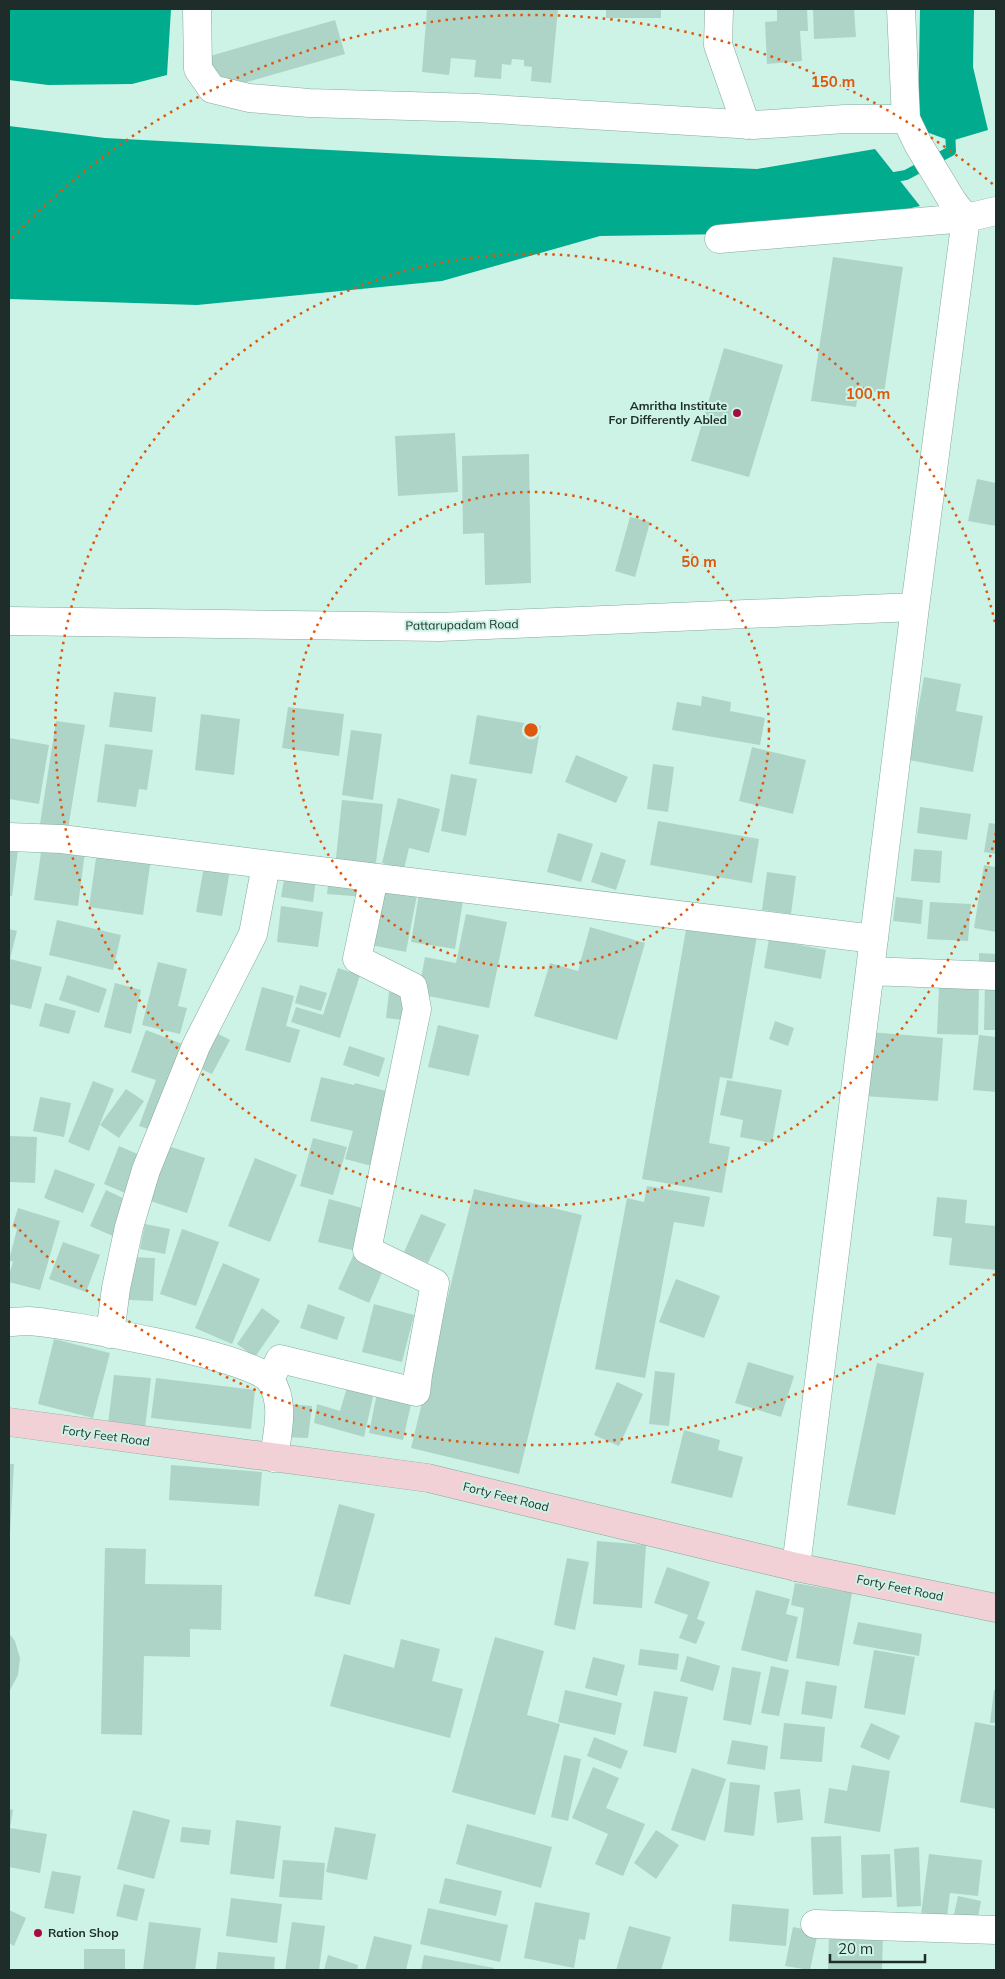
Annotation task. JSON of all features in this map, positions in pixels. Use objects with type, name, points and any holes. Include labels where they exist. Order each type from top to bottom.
[{"type":"main road","name":"Forty Feet Road","points":[[9,1422],[428,1478],[796,1567],[996,1608]]},
{"type":"street","points":[[197,9],[198,69],[212,89],[249,98],[309,103],[476,108],[746,124],[906,118]]},
{"type":"street","points":[[719,9],[718,45],[746,124]]},
{"type":"street","points":[[796,1567],[915,608],[959,210],[918,144],[906,118],[901,9]]},
{"type":"street","points":[[719,239],[959,210],[996,211]]},
{"type":"street","name":"Pattarupadam Road","points":[[9,621],[440,627],[915,608]]},
{"type":"street","points":[[9,837],[61,839],[874,939]]},
{"type":"street","points":[[110,1334],[116,1288],[129,1227],[146,1170],[196,1046],[253,934],[266,865]]},
{"type":"street","points":[[270,1379],[280,1359],[416,1392],[435,1283],[367,1250],[417,1009],[413,987],[357,959],[374,878]]},
{"type":"street","points":[[870,972],[996,976]]},
{"type":"street","points":[[9,1322],[27,1321],[193,1350],[248,1368],[270,1379],[280,1405],[274,1458]]},
{"type":"street","points":[[815,1924],[996,1930]]},
{"type":"shaded area","points":[[9,9],[171,9],[167,75],[132,84],[48,85],[9,80]]},
{"type":"shaded area","points":[[920,9],[974,9],[973,67],[988,130],[951,141],[918,129]]},
{"type":"shaded area","points":[[9,126],[105,138],[444,156],[757,169],[875,149],[920,206],[803,233],[600,236],[442,281],[197,305],[9,299]]},
{"type":"building","points":[[427,9],[558,9],[551,83],[531,81],[532,67],[524,66],[524,60],[512,59],[511,65],[502,64],[501,79],[474,77],[476,60],[451,58],[449,75],[422,72]]},
{"type":"building","points":[[606,9],[661,9],[661,18],[606,18]]},
{"type":"building","points":[[777,9],[807,9],[808,31],[800,31],[802,61],[767,64],[765,22],[777,21]]},
{"type":"building","points":[[813,9],[854,9],[856,37],[814,39]]},
{"type":"building","points":[[335,20],[345,54],[219,90],[210,56]]},
{"type":"building","points":[[833,257],[903,267],[884,393],[859,390],[856,407],[811,401]]},
{"type":"building","name":"Amritha Institute For Differently Abled","points":[[724,348],[783,365],[749,477],[691,461]]},
{"type":"building","points":[[455,433],[458,492],[398,496],[395,436]]},
{"type":"building","points":[[529,454],[531,583],[485,585],[484,533],[463,534],[462,456]]},
{"type":"building","points":[[977,479],[996,483],[996,526],[968,521]]},
{"type":"building","points":[[630,517],[650,522],[635,577],[615,571]]},
{"type":"building","points":[[924,677],[961,684],[956,711],[983,716],[973,772],[909,760]]},
{"type":"building","points":[[114,692],[156,697],[152,732],[109,727]]},
{"type":"building","points":[[702,696],[731,702],[730,711],[765,718],[760,745],[672,730],[677,702],[701,706]]},
{"type":"building","points":[[288,707],[344,714],[339,756],[282,748]]},
{"type":"building","points":[[201,714],[240,719],[234,775],[195,770]]},
{"type":"building","points":[[477,715],[541,726],[532,774],[469,764]]},
{"type":"building","points":[[56,721],[85,725],[68,829],[40,824]]},
{"type":"building","points":[[351,730],[382,734],[373,800],[342,795]]},
{"type":"building","points":[[9,738],[49,745],[39,804],[9,799]]},
{"type":"building","points":[[105,744],[153,750],[147,790],[139,789],[136,807],[97,802]]},
{"type":"building","points":[[752,747],[806,760],[793,814],[739,801]]},
{"type":"building","points":[[576,755],[628,777],[616,803],[565,782]]},
{"type":"building","points":[[653,764],[674,767],[668,812],[647,809]]},
{"type":"building","points":[[451,774],[477,779],[466,836],[441,831]]},
{"type":"building","points":[[398,798],[440,809],[429,853],[409,848],[404,869],[382,863]]},
{"type":"building","points":[[342,800],[383,804],[375,871],[335,867]]},
{"type":"building","points":[[920,807],[971,814],[967,840],[917,833]]},
{"type":"building","points":[[658,821],[759,839],[752,883],[650,865]]},
{"type":"building","points":[[989,823],[996,824],[996,854],[984,852]]},
{"type":"building","points":[[558,833],[593,844],[581,882],[547,872]]},
{"type":"building","points":[[9,842],[19,843],[12,896],[9,896]]},
{"type":"building","points":[[42,846],[85,852],[78,906],[34,900]]},
{"type":"building","points":[[914,849],[942,851],[940,883],[911,881]]},
{"type":"building","points":[[97,851],[151,858],[143,915],[89,907]]},
{"type":"building","points":[[601,852],[626,860],[616,890],[591,882]]},
{"type":"building","points":[[984,865],[996,867],[996,932],[974,928]]},
{"type":"building","points":[[204,866],[230,870],[222,916],[196,912]]},
{"type":"building","points":[[767,872],[796,876],[791,914],[762,910]]},
{"type":"building","points":[[285,874],[316,879],[313,902],[281,897]]},
{"type":"building","points":[[382,884],[418,890],[406,952],[371,945]]},
{"type":"building","points":[[328,885],[367,889],[366,897],[327,894]]},
{"type":"building","points":[[420,888],[464,895],[455,949],[411,942]]},
{"type":"building","points":[[896,897],[923,900],[921,924],[893,921]]},
{"type":"building","points":[[930,902],[971,904],[968,941],[927,939]]},
{"type":"building","points":[[281,906],[323,912],[318,947],[277,942]]},
{"type":"building","points":[[466,914],[507,922],[489,1008],[418,994],[425,957],[456,963]]},
{"type":"building","points":[[57,920],[121,935],[113,970],[49,955]]},
{"type":"building","points":[[687,924],[757,936],[732,1079],[720,1077],[709,1143],[730,1147],[722,1193],[642,1179]]},
{"type":"building","points":[[590,927],[645,943],[617,1040],[534,1016],[550,963],[578,971]]},
{"type":"building","points":[[9,929],[17,931],[10,959],[42,967],[31,1009],[9,1004]]},
{"type":"building","points":[[769,939],[826,950],[821,979],[764,968]]},
{"type":"building","points":[[979,953],[996,954],[996,963],[979,963]]},
{"type":"building","points":[[158,962],[187,969],[178,1006],[187,1008],[180,1034],[142,1025]]},
{"type":"building","points":[[338,968],[360,975],[340,1038],[291,1022],[296,1007],[323,1015]]},
{"type":"building","points":[[67,975],[107,989],[99,1013],[59,1000]]},
{"type":"building","points":[[115,983],[141,990],[131,1034],[104,1027]]},
{"type":"building","points":[[985,983],[996,983],[996,1030],[984,1030]]},
{"type":"building","points":[[300,985],[327,993],[321,1011],[295,1003]]},
{"type":"building","points":[[939,986],[979,987],[978,1035],[937,1034]]},
{"type":"building","points":[[262,987],[294,996],[286,1026],[300,1030],[290,1063],[245,1050]]},
{"type":"building","points":[[389,992],[405,994],[402,1020],[386,1018]]},
{"type":"building","points":[[45,1003],[76,1011],[69,1034],[39,1026]]},
{"type":"building","points":[[775,1021],[794,1028],[788,1046],[769,1039]]},
{"type":"building","points":[[438,1025],[479,1035],[469,1076],[428,1067]]},
{"type":"building","points":[[146,1030],[185,1045],[154,1131],[139,1126],[156,1080],[131,1072]]},
{"type":"building","points":[[211,1030],[230,1040],[212,1074],[193,1065]]},
{"type":"building","points":[[869,1032],[943,1038],[938,1101],[864,1096]]},
{"type":"building","points":[[979,1035],[996,1037],[996,1092],[973,1090]]},
{"type":"building","points":[[349,1046],[385,1058],[379,1077],[343,1065]]},
{"type":"building","points":[[321,1077],[390,1092],[372,1166],[345,1159],[353,1131],[310,1121]]},
{"type":"building","points":[[727,1080],[782,1090],[772,1143],[740,1137],[743,1120],[720,1115]]},
{"type":"building","points":[[93,1081],[114,1089],[89,1151],[68,1142]]},
{"type":"building","points":[[126,1089],[144,1101],[119,1138],[100,1125]]},
{"type":"building","points":[[40,1097],[71,1103],[64,1137],[33,1131]]},
{"type":"building","points":[[9,1136],[37,1137],[35,1183],[9,1182]]},
{"type":"building","points":[[313,1138],[347,1147],[333,1195],[300,1186]]},
{"type":"building","points":[[162,1144],[205,1158],[187,1213],[144,1199]]},
{"type":"building","points":[[119,1146],[147,1158],[132,1196],[104,1184]]},
{"type":"building","points":[[255,1158],[297,1175],[270,1242],[228,1226]]},
{"type":"building","points":[[55,1169],[95,1184],[83,1213],[44,1198]]},
{"type":"building","points":[[647,1186],[710,1197],[704,1227],[674,1222],[645,1378],[595,1369],[627,1198],[644,1202]]},
{"type":"building","points":[[474,1189],[582,1215],[519,1474],[411,1448]]},
{"type":"building","points":[[106,1190],[129,1201],[113,1236],[90,1226]]},
{"type":"building","points":[[937,1197],[967,1200],[965,1223],[996,1226],[996,1270],[949,1265],[952,1238],[933,1236]]},
{"type":"building","points":[[329,1199],[366,1209],[356,1251],[318,1242]]},
{"type":"building","points":[[18,1208],[60,1221],[40,1290],[9,1282],[13,1262],[9,1260],[17,1229],[12,1227]]},
{"type":"building","points":[[421,1214],[446,1224],[428,1263],[404,1252]]},
{"type":"building","points":[[145,1224],[170,1229],[165,1254],[140,1249]]},
{"type":"building","points":[[182,1229],[219,1242],[196,1306],[160,1294]]},
{"type":"building","points":[[63,1242],[100,1255],[86,1292],[49,1279]]},
{"type":"building","points":[[354,1254],[384,1268],[369,1303],[338,1289]]},
{"type":"building","points":[[131,1257],[155,1258],[153,1301],[129,1300]]},
{"type":"building","points":[[223,1263],[260,1279],[232,1344],[195,1328]]},
{"type":"building","points":[[676,1279],[720,1296],[704,1338],[659,1322]]},
{"type":"building","points":[[308,1304],[345,1317],[337,1340],[300,1328]]},
{"type":"building","points":[[374,1304],[414,1315],[402,1362],[362,1352]]},
{"type":"building","points":[[262,1308],[280,1321],[255,1357],[237,1344]]},
{"type":"building","points":[[54,1339],[110,1353],[93,1418],[38,1404]]},
{"type":"building","points":[[748,1362],[794,1376],[781,1417],[735,1403]]},
{"type":"building","points":[[877,1363],[924,1373],[895,1515],[847,1505]]},
{"type":"building","points":[[655,1371],[675,1373],[669,1426],[649,1424]]},
{"type":"building","points":[[114,1375],[151,1378],[145,1428],[108,1424]]},
{"type":"building","points":[[156,1378],[255,1390],[251,1429],[151,1418]]},
{"type":"building","points":[[617,1382],[643,1394],[619,1446],[594,1435]]},
{"type":"building","points":[[348,1384],[374,1392],[364,1437],[314,1423],[317,1404],[340,1411]]},
{"type":"building","points":[[377,1393],[412,1400],[403,1440],[369,1433]]},
{"type":"building","points":[[286,1404],[312,1406],[308,1438],[282,1437]]},
{"type":"building","points":[[684,1430],[720,1440],[718,1450],[743,1457],[732,1498],[671,1483]]},
{"type":"building","points":[[9,1464],[14,1464],[10,1534],[9,1534]]},
{"type":"building","points":[[171,1465],[262,1472],[259,1506],[169,1500]]},
{"type":"building","points":[[339,1504],[375,1514],[350,1605],[314,1596]]},
{"type":"building","points":[[597,1541],[646,1545],[642,1608],[593,1604]]},
{"type":"building","points":[[105,1548],[146,1549],[145,1584],[222,1585],[221,1630],[190,1629],[190,1657],[144,1656],[142,1735],[101,1734]]},
{"type":"building","points":[[567,1558],[589,1562],[575,1630],[554,1625]]},
{"type":"building","points":[[667,1567],[710,1582],[697,1619],[705,1622],[696,1644],[679,1638],[688,1615],[654,1603]]},
{"type":"building","points":[[795,1583],[852,1593],[839,1666],[796,1658],[804,1608],[791,1605]]},
{"type":"building","points":[[756,1590],[790,1599],[786,1614],[798,1617],[787,1662],[741,1650]]},
{"type":"building","points":[[858,1622],[922,1634],[919,1656],[853,1644]]},
{"type":"building","points":[[9,1633],[15,1641],[20,1658],[18,1675],[9,1692]]},
{"type":"building","points":[[495,1637],[544,1651],[527,1715],[560,1724],[535,1815],[452,1792]]},
{"type":"building","points":[[401,1639],[440,1649],[432,1681],[463,1689],[450,1738],[330,1706],[344,1654],[394,1668]]},
{"type":"building","points":[[640,1649],[679,1654],[677,1670],[638,1665]]},
{"type":"building","points":[[874,1650],[915,1657],[905,1715],[864,1708]]},
{"type":"building","points":[[687,1656],[720,1666],[713,1691],[680,1681]]},
{"type":"building","points":[[593,1657],[625,1665],[617,1696],[585,1688]]},
{"type":"building","points":[[771,1666],[789,1670],[779,1716],[761,1713]]},
{"type":"building","points":[[732,1667],[761,1672],[751,1725],[723,1720]]},
{"type":"building","points":[[806,1681],[837,1686],[832,1719],[801,1714]]},
{"type":"building","points":[[565,1690],[622,1703],[615,1735],[558,1722]]},
{"type":"building","points":[[994,1690],[996,1690],[996,1723],[990,1723]]},
{"type":"building","points":[[654,1691],[688,1697],[676,1753],[643,1746]]},
{"type":"building","points":[[975,1722],[996,1726],[996,1809],[960,1802]]},
{"type":"building","points":[[784,1723],[825,1727],[822,1762],[780,1759]]},
{"type":"building","points":[[871,1723],[900,1736],[889,1760],[860,1747]]},
{"type":"building","points":[[594,1737],[628,1751],[621,1769],[587,1756]]},
{"type":"building","points":[[732,1740],[768,1746],[765,1770],[727,1764]]},
{"type":"building","points":[[564,1755],[581,1759],[568,1821],[551,1817]]},
{"type":"building","points":[[852,1765],[890,1771],[880,1832],[824,1823],[829,1788],[847,1791]]},
{"type":"building","points":[[593,1767],[619,1778],[606,1808],[645,1824],[623,1876],[595,1864],[608,1834],[572,1818]]},
{"type":"building","points":[[692,1768],[726,1779],[705,1841],[671,1830]]},
{"type":"building","points":[[730,1782],[760,1785],[754,1836],[724,1832]]},
{"type":"building","points":[[800,1789],[803,1820],[777,1823],[774,1792]]},
{"type":"building","points":[[9,1809],[13,1810],[10,1828],[47,1834],[40,1873],[9,1867]]},
{"type":"building","points":[[133,1810],[170,1820],[154,1879],[117,1869]]},
{"type":"building","points":[[236,1820],[281,1826],[274,1879],[230,1874]]},
{"type":"building","points":[[467,1824],[552,1847],[541,1888],[456,1864]]},
{"type":"building","points":[[182,1827],[211,1830],[209,1845],[180,1842]]},
{"type":"building","points":[[335,1827],[376,1834],[367,1880],[326,1872]]},
{"type":"building","points":[[656,1830],[679,1845],[656,1879],[634,1863]]},
{"type":"building","points":[[841,1836],[843,1894],[813,1895],[811,1837]]},
{"type":"building","points":[[919,1847],[921,1906],[897,1907],[894,1849]]},
{"type":"building","points":[[890,1854],[892,1897],[862,1898],[861,1855]]},
{"type":"building","points":[[929,1854],[982,1860],[978,1896],[950,1893],[946,1925],[920,1922]]},
{"type":"building","points":[[283,1860],[325,1863],[322,1900],[279,1897]]},
{"type":"building","points":[[52,1871],[81,1876],[74,1914],[44,1908]]},
{"type":"building","points":[[445,1878],[502,1891],[496,1916],[439,1903]]},
{"type":"building","points":[[124,1884],[145,1889],[137,1921],[116,1916]]},
{"type":"building","points":[[958,1896],[981,1901],[976,1929],[952,1924]]},
{"type":"building","points":[[231,1898],[282,1904],[277,1943],[226,1936]]},
{"type":"building","points":[[535,1902],[590,1913],[585,1940],[579,1939],[574,1968],[524,1958]]},
{"type":"building","points":[[732,1904],[789,1909],[786,1946],[729,1941]]},
{"type":"building","points":[[428,1908],[508,1925],[500,1962],[420,1944]]},
{"type":"building","points":[[9,1910],[26,1918],[14,1946],[9,1943]]},
{"type":"building","points":[[149,1922],[201,1928],[195,1970],[143,1970]]},
{"type":"building","points":[[292,1922],[325,1926],[319,1970],[285,1970]]},
{"type":"building","points":[[629,1926],[671,1937],[661,1970],[616,1970]]},
{"type":"building","points":[[793,1927],[818,1932],[810,1970],[785,1966]]},
{"type":"building","points":[[829,1933],[883,1934],[882,1970],[828,1970]]},
{"type":"building","points":[[374,1936],[412,1945],[406,1970],[365,1970]]},
{"type":"building","points":[[84,1949],[125,1949],[125,1970],[84,1970]]},
{"type":"building","points":[[218,1952],[275,1957],[274,1970],[216,1970]]},
{"type":"building","points":[[328,1955],[358,1965],[357,1970],[324,1970]]},
{"type":"building","points":[[424,1955],[494,1968],[493,1970],[421,1970]]},
{"type":"waterway","points":[[883,179],[906,175],[951,151],[950,130]]},
{"type":"place","name":"Amritha Institute For Differently Abled","points":[[737,413]]},
{"type":"place","name":"Ration Shop","points":[[38,1933]]}]
